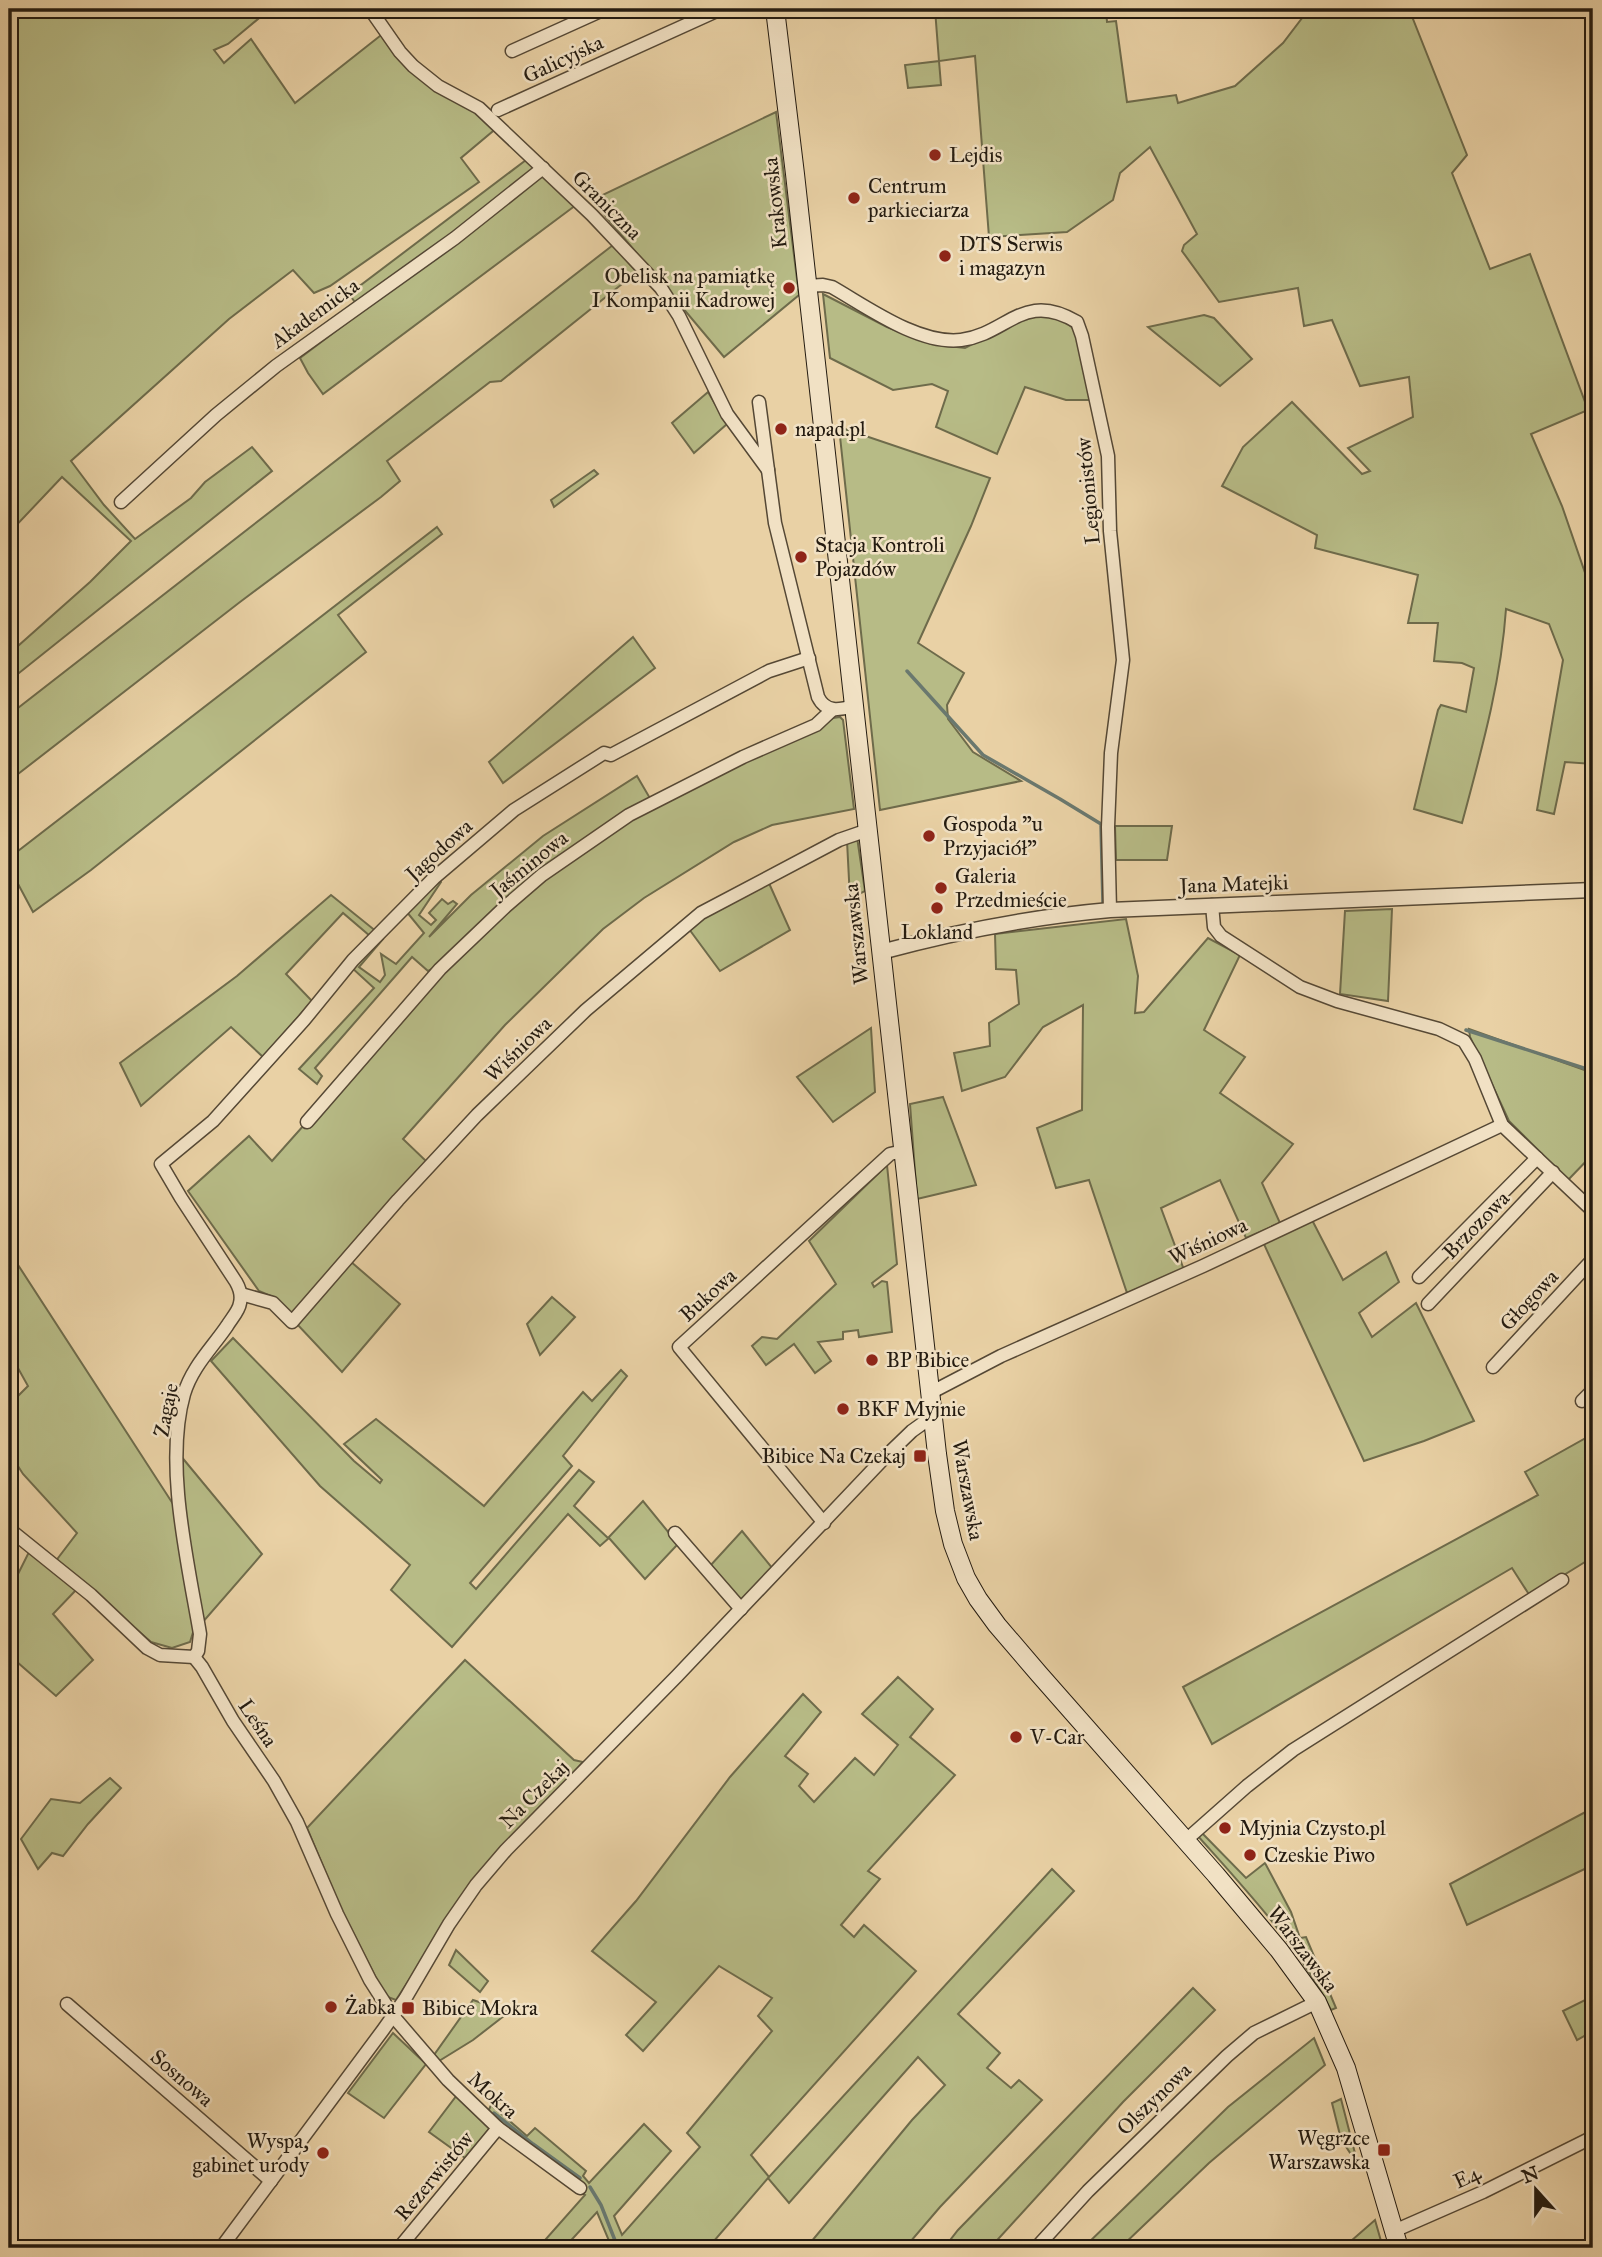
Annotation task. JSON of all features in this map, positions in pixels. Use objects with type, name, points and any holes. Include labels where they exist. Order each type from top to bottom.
[{"type":"main road","name":"Krakowska","points":[[775,9],[833,518]]},
{"type":"main road","name":"Warszawska","points":[[833,518],[930,1393],[949,1532],[960,1565],[997,1625],[1186,1840],[1279,1950],[1317,2001],[1346,2068],[1397,2240]]},
{"type":"street","name":"Graniczna","points":[[370,9],[413,66],[438,86],[479,108],[592,215],[661,288],[679,316],[727,414],[768,470]]},
{"type":"street","points":[[512,51],[605,9]]},
{"type":"street","name":"Galicyjska","points":[[498,110],[721,9]]},
{"type":"street","name":"Akademicka","points":[[121,502],[216,415],[276,366],[455,238],[543,168]]},
{"type":"street","name":"Legionistów","points":[[807,286],[832,287],[892,321],[926,337],[939,339],[974,338],[984,335],[1009,319],[1037,310],[1054,311],[1077,322],[1108,456],[1110,531],[1123,660],[1111,753],[1108,827],[1110,909]]},
{"type":"street","name":"Graniczna","points":[[759,402],[775,523],[818,696],[820,702],[832,709]]},
{"type":"street","name":"Jagodowa","points":[[241,1294],[161,1164],[213,1121],[304,1020],[353,960],[433,878],[514,810],[604,753],[611,755],[769,671],[808,658]]},
{"type":"street","points":[[832,709],[854,706]]},
{"type":"street","name":"Jaśminowa","points":[[307,1122],[440,969],[542,875],[629,815],[743,757],[816,725],[832,709]]},
{"type":"street","name":"Wiśniowa","points":[[241,1294],[273,1303],[292,1322],[398,1200],[477,1115],[586,1010],[701,913],[839,840],[868,830]]},
{"type":"street","name":"Jana Matejki","points":[[881,952],[970,929],[1110,909],[1593,890]]},
{"type":"street","points":[[1212,905],[1213,927],[1222,936],[1300,987],[1336,1001],[1439,1028],[1464,1041],[1475,1059],[1503,1125],[1593,1211]]},
{"type":"street","name":"Wiśniowa","points":[[930,1393],[1001,1356],[1203,1266],[1503,1125]]},
{"type":"street","name":"Bukowa","points":[[824,1522],[679,1347],[890,1154],[903,1151]]},
{"type":"street","name":"Brzozowa","points":[[1419,1278],[1538,1158]]},
{"type":"street","name":"Brzozowa","points":[[1428,1304],[1553,1172]]},
{"type":"street","name":"Głogowa","points":[[1493,1367],[1593,1259]]},
{"type":"street","name":"Zagaje","points":[[194,1657],[198,1651],[200,1634],[179,1503],[179,1422],[184,1393],[196,1367],[240,1305],[241,1294]]},
{"type":"street","points":[[1582,1401],[1593,1390]]},
{"type":"street","name":"Na Czekaj","points":[[221,2248],[393,2016],[449,1924],[506,1850],[912,1431],[933,1416]]},
{"type":"street","points":[[9,1530],[91,1595],[147,1648],[160,1655],[194,1657]]},
{"type":"street","points":[[675,1533],[741,1609]]},
{"type":"street","points":[[1186,1840],[1293,1750],[1562,1580]]},
{"type":"street","name":"Leśna","points":[[194,1657],[274,1781],[297,1822],[337,1914],[370,1980],[393,2016]]},
{"type":"street","name":"Olszynowa","points":[[1036,2248],[1087,2191],[1227,2056],[1254,2033],[1317,2001]]},
{"type":"street","name":"Sosnowa","points":[[67,2004],[271,2181]]},
{"type":"street","name":"Mokra","points":[[393,2016],[448,2080],[498,2128],[580,2188]]},
{"type":"street","name":"Rezerwistów","points":[[399,2248],[498,2128]]},
{"type":"street","name":"E4","points":[[1397,2240],[1483,2192],[1593,2137]]},
{"type":"green space","points":[[9,9],[270,9],[228,44],[214,50],[224,63],[251,39],[295,103],[385,32],[399,60],[499,126],[461,158],[479,182],[330,286],[314,293],[293,270],[229,319],[71,461],[104,505],[135,539],[191,498],[205,482],[252,447],[272,471],[9,681],[9,654],[90,582],[131,541],[62,477],[9,533]]},
{"type":"green space","points":[[935,9],[1106,9],[1107,22],[1116,21],[1127,102],[1176,95],[1178,103],[1235,86],[1283,43],[1309,9],[1409,9],[1467,155],[1452,173],[1490,269],[1530,254],[1588,410],[1531,434],[1562,506],[1593,596],[1593,764],[1565,762],[1554,814],[1537,810],[1563,660],[1549,624],[1506,609],[1495,690],[1462,823],[1414,809],[1438,710],[1441,705],[1466,712],[1474,668],[1462,663],[1434,661],[1438,623],[1408,623],[1418,575],[1315,548],[1317,535],[1222,486],[1243,447],[1292,402],[1362,474],[1370,471],[1348,448],[1413,417],[1409,377],[1360,386],[1332,320],[1304,326],[1298,288],[1219,302],[1182,251],[1184,245],[1197,234],[1150,147],[1120,173],[1113,200],[1067,232],[989,237],[975,56],[939,61]]},
{"type":"green space","points":[[939,61],[941,85],[908,88],[905,65]]},
{"type":"green space","points":[[776,112],[799,295],[724,357],[592,200]]},
{"type":"green space","points":[[526,160],[576,205],[323,394],[300,358],[349,321],[357,305],[349,294]]},
{"type":"green space","points":[[613,245],[637,272],[501,381],[490,382],[387,461],[400,481],[381,497],[240,602],[9,781],[9,715]]},
{"type":"green space","points":[[823,294],[887,327],[931,344],[965,348],[1021,319],[1039,314],[1066,322],[1076,331],[1092,400],[1066,400],[1025,387],[997,454],[936,427],[948,391],[932,384],[893,390],[830,358]]},
{"type":"green space","points":[[1204,315],[1214,318],[1252,359],[1220,386],[1148,327]]},
{"type":"green space","points":[[708,392],[727,424],[694,453],[672,423]]},
{"type":"green space","points":[[839,427],[990,478],[918,643],[964,673],[947,705],[948,719],[973,752],[1021,781],[880,810]]},
{"type":"green space","points":[[594,470],[598,474],[554,507],[551,500]]},
{"type":"green space","points":[[437,527],[442,534],[338,615],[366,652],[91,870],[33,912],[9,867],[9,858]]},
{"type":"green space","points":[[633,637],[655,668],[503,783],[489,762]]},
{"type":"green space","points":[[840,717],[843,720],[854,809],[772,825],[734,842],[644,898],[603,929],[505,1025],[403,1139],[426,1161],[293,1313],[285,1312],[271,1296],[259,1291],[188,1191],[249,1136],[272,1161],[410,1006],[508,907],[610,829],[833,718]]},
{"type":"green space","points":[[637,776],[651,800],[608,823],[438,966],[428,971],[412,957],[315,1068],[322,1076],[317,1084],[299,1069],[374,988],[351,967],[380,936],[383,939],[359,967],[380,982],[385,975],[381,954],[396,964],[424,933],[406,911],[438,878],[441,882],[419,915],[431,925],[436,920],[429,913],[442,899],[448,904],[453,901],[457,904],[429,937],[471,895],[543,836]]},
{"type":"green space","points":[[1115,826],[1172,826],[1167,860],[1116,860]]},
{"type":"green space","points":[[857,837],[865,891],[850,899],[847,841]]},
{"type":"green space","points":[[768,881],[790,930],[720,971],[689,929],[713,911]]},
{"type":"green space","points":[[331,895],[377,932],[370,936],[343,913],[286,974],[312,1001],[263,1057],[231,1027],[141,1106],[120,1063],[237,976]]},
{"type":"green space","points":[[1392,909],[1388,1001],[1340,994],[1345,911]]},
{"type":"green space","points":[[1126,919],[1138,976],[1135,1013],[1144,1012],[1208,938],[1240,955],[1204,1030],[1245,1057],[1220,1093],[1293,1144],[1262,1183],[1280,1223],[1246,1238],[1220,1180],[1161,1208],[1184,1270],[1127,1293],[1089,1180],[1056,1188],[1037,1128],[1082,1110],[1083,1005],[1043,1027],[1005,1077],[962,1091],[954,1053],[990,1046],[989,1023],[1019,1004],[1016,970],[996,969],[995,934]]},
{"type":"green space","points":[[871,1028],[875,1092],[833,1122],[797,1077]]},
{"type":"green space","points":[[1469,1029],[1593,1073],[1593,1154],[1568,1180],[1509,1121],[1470,1037]]},
{"type":"green space","points":[[943,1097],[976,1185],[917,1199],[910,1104]]},
{"type":"green space","points":[[887,1165],[897,1264],[872,1283],[874,1287],[882,1281],[887,1282],[892,1332],[859,1337],[858,1330],[843,1332],[843,1339],[818,1342],[831,1361],[815,1373],[794,1344],[766,1365],[752,1346],[762,1337],[777,1339],[836,1284],[809,1241]]},
{"type":"green space","points":[[1311,1218],[1343,1280],[1386,1252],[1399,1282],[1359,1313],[1372,1337],[1416,1303],[1474,1421],[1364,1461],[1263,1242]]},
{"type":"green space","points":[[9,1251],[175,1507],[195,1626],[190,1642],[172,1648],[151,1642],[55,1562],[77,1533],[23,1474],[9,1452],[9,1405],[28,1386],[9,1352]]},
{"type":"green space","points":[[350,1261],[400,1304],[342,1372],[296,1323]]},
{"type":"green space","points":[[552,1297],[575,1317],[540,1355],[527,1324]]},
{"type":"green space","points":[[233,1338],[354,1461],[380,1483],[382,1480],[344,1444],[376,1419],[484,1506],[583,1392],[592,1401],[621,1370],[627,1376],[563,1456],[572,1466],[470,1583],[476,1589],[579,1470],[594,1482],[574,1506],[608,1538],[643,1501],[678,1544],[645,1579],[609,1538],[600,1546],[568,1514],[452,1647],[391,1590],[410,1565],[320,1486],[211,1361]]},
{"type":"green space","points":[[1593,1434],[1593,1557],[1530,1596],[1512,1568],[1212,1744],[1183,1687],[1538,1495],[1525,1472]]},
{"type":"green space","points":[[180,1455],[262,1554],[202,1623],[184,1506]]},
{"type":"green space","points":[[742,1531],[773,1569],[741,1603],[709,1567]]},
{"type":"green space","points":[[29,1552],[76,1590],[53,1614],[93,1660],[56,1696],[17,1662],[9,1671],[9,1592]]},
{"type":"green space","points":[[465,1660],[574,1760],[583,1762],[473,1882],[396,2000],[385,1996],[340,1907],[307,1828]]},
{"type":"green space","points":[[898,1677],[933,1709],[910,1737],[955,1775],[868,1871],[880,1879],[841,1925],[854,1937],[864,1925],[916,1971],[751,2155],[769,2177],[1052,1869],[1074,1891],[958,2014],[1000,2053],[987,2068],[1011,2088],[1019,2080],[1042,2100],[940,2207],[905,2248],[806,2248],[912,2120],[945,2085],[918,2057],[789,2203],[768,2178],[708,2248],[612,2248],[597,2212],[564,2248],[538,2248],[585,2195],[519,2146],[523,2140],[488,2112],[491,2105],[527,2136],[535,2128],[586,2171],[583,2176],[589,2183],[644,2124],[671,2151],[614,2216],[622,2235],[700,2147],[687,2133],[772,2031],[758,2016],[772,1998],[719,1966],[643,2051],[626,2035],[656,2002],[592,1951],[636,1901],[730,1777],[803,1694],[821,1712],[785,1756],[808,1774],[799,1786],[814,1802],[855,1758],[874,1775],[898,1745],[862,1714]]},
{"type":"green space","points":[[110,1778],[121,1788],[63,1856],[52,1853],[38,1869],[21,1839],[51,1799],[80,1803]]},
{"type":"green space","points":[[1593,1808],[1593,1865],[1467,1925],[1450,1884]]},
{"type":"green space","points":[[1201,1832],[1246,1878],[1265,1863],[1291,1912],[1300,1938],[1306,1937],[1336,2008],[1331,2010],[1287,1940],[1197,1835]]},
{"type":"green space","points":[[456,1950],[488,1981],[480,1992],[449,1965]]},
{"type":"green space","points":[[1193,1988],[1215,2010],[1123,2102],[990,2248],[944,2248],[958,2230]]},
{"type":"green space","points":[[1593,1996],[1593,2031],[1577,2040],[1563,2011]]},
{"type":"green space","points":[[473,2000],[509,2012],[473,2040],[439,2061],[434,2055]]},
{"type":"green space","points":[[393,2033],[426,2064],[384,2118],[348,2093]]},
{"type":"green space","points":[[1314,2038],[1325,2065],[1209,2163],[1120,2248],[1083,2248],[1228,2107]]},
{"type":"green space","points":[[457,2095],[491,2127],[465,2158],[429,2132]]},
{"type":"green space","points":[[1341,2099],[1358,2165],[1341,2139],[1332,2103]]},
{"type":"green space","points":[[1375,2220],[1383,2248],[1343,2248]]},
{"type":"waterway","points":[[907,671],[983,755],[1101,824],[1103,904]]},
{"type":"waterway","points":[[1466,1030],[1593,1071]]},
{"type":"waterway","points":[[494,2113],[580,2178]]},
{"type":"waterway","points":[[590,2187],[601,2205],[618,2248]]},
{"type":"place","name":"Lejdis","points":[[935,155]]},
{"type":"place","name":"Centrum parkieciarza","points":[[854,198]]},
{"type":"place","name":"DTS Serwis i magazyn","points":[[945,256]]},
{"type":"place","name":"Obelisk na pamiątkę I Kompanii Kadrowej","points":[[789,288]]},
{"type":"place","name":"napad.pl","points":[[781,429]]},
{"type":"place","name":"Stacja Kontroli Pojazdów","points":[[801,557]]},
{"type":"place","name":"Gospoda \"u Przyjaciół\"","points":[[929,836]]},
{"type":"place","name":"Galeria Przedmieście","points":[[941,888]]},
{"type":"place","name":"Lokland","points":[[937,908]]},
{"type":"place","name":"BP Bibice","points":[[872,1360]]},
{"type":"place","name":"BKF Myjnie","points":[[843,1409]]},
{"type":"place","name":"Bibice Na Czekaj","points":[[920,1456]]},
{"type":"place","name":"V-Car","points":[[1016,1737]]},
{"type":"place","name":"Myjnia Czysto.pl","points":[[1225,1828]]},
{"type":"place","name":"Czeskie Piwo","points":[[1250,1855]]},
{"type":"place","name":"Żabka","points":[[331,2007]]},
{"type":"place","name":"Bibice Mokra","points":[[408,2008]]},
{"type":"place","name":"Węgrzce Warszawska","points":[[1384,2150]]},
{"type":"place","name":"Wyspa, gabinet urody","points":[[323,2153]]}]
